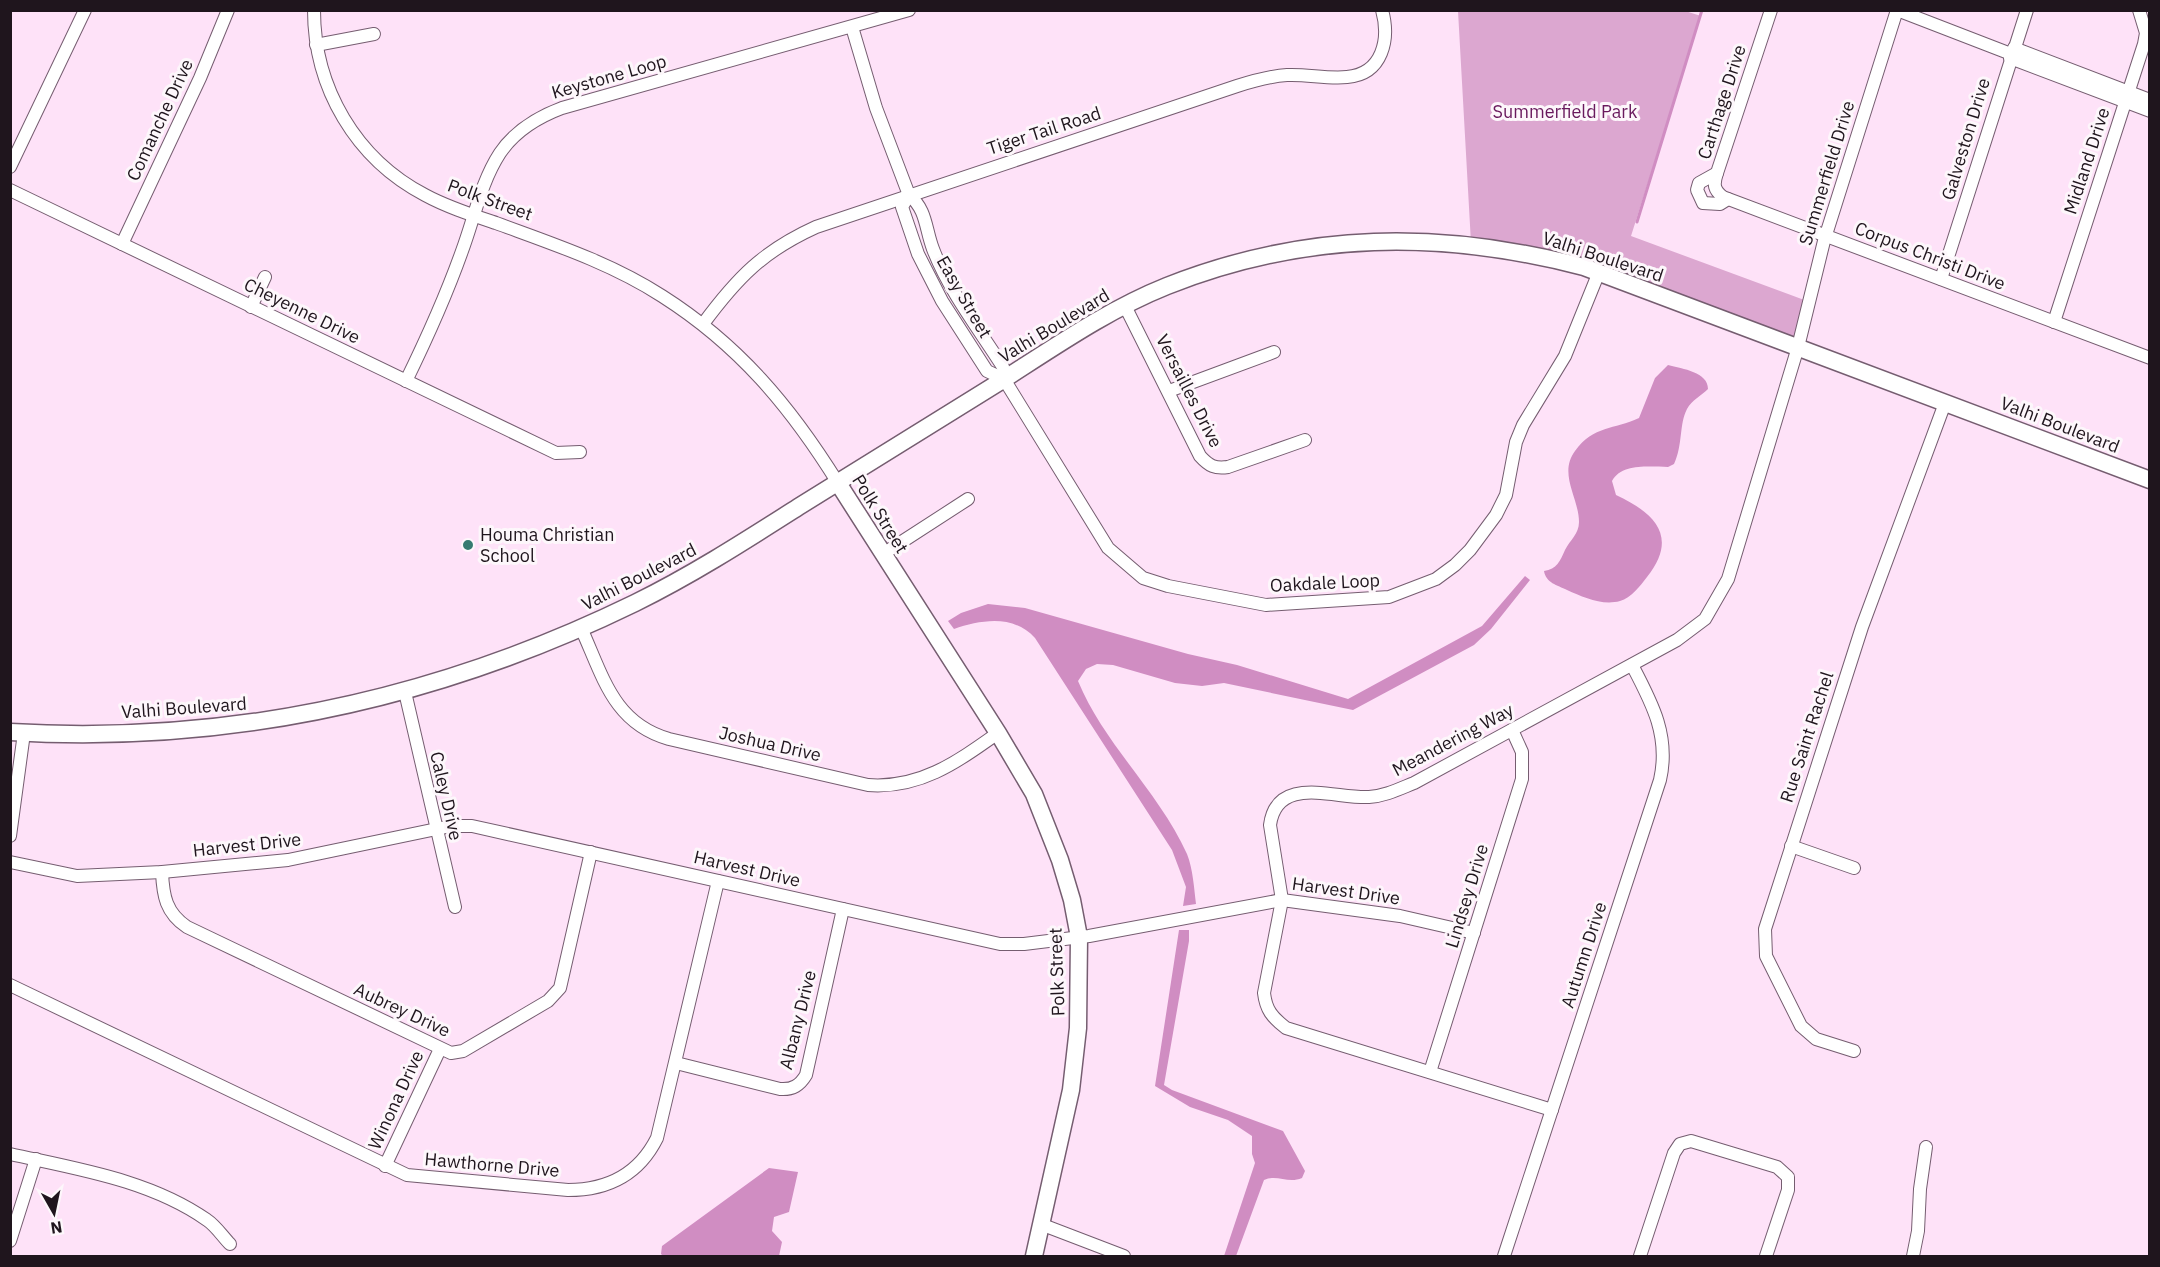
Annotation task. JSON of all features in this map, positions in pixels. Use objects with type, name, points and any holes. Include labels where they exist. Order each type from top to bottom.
[{"type":"street","points":[[10,167],[85,10]]},
{"type":"street","name":"Comanche Drive","points":[[122,244],[200,78],[228,10]]},
{"type":"street","name":"Polk Street","points":[[314,10],[319,63],[332,99],[371,157],[392,175],[423,194],[573,251],[619,271],[662,295],[703,324],[769,386],[804,430],[998,733],[1034,794],[1049,829],[1072,900],[1079,937],[1078,1028],[1073,1075],[1043,1225],[1034,1257]]},
{"type":"street","name":"Keystone Loop","points":[[406,381],[442,307],[489,173],[501,152],[522,130],[543,115],[909,10]]},
{"type":"street","name":"Tiger Tail Road","points":[[703,324],[742,275],[787,240],[816,227],[1258,80],[1284,75],[1339,77],[1356,75],[1370,68],[1383,53],[1386,44],[1386,24],[1382,10]]},
{"type":"street","name":"Carthage Drive","points":[[1728,199],[1710,205],[1703,203],[1699,197],[1699,183],[1717,173],[1771,10]]},
{"type":"street","points":[[1897,10],[2127,97],[2150,111]]},
{"type":"street","name":"Summerfield Drive","points":[[1798,347],[1826,235],[1897,10]]},
{"type":"street","name":"Galveston Drive","points":[[1941,279],[2027,10]]},
{"type":"street","name":"Midland Drive","points":[[2054,322],[2146,33],[2139,10]]},
{"type":"street","name":"Easy Street","points":[[852,27],[876,108],[909,195],[920,205],[932,248],[951,285],[1003,367],[1004,379],[987,371],[937,292],[918,254],[902,207],[909,195]]},
{"type":"street","points":[[316,45],[374,34]]},
{"type":"street","points":[[2127,97],[2150,100]]},
{"type":"street","points":[[1717,173],[1714,185],[1716,191],[1728,199]]},
{"type":"street","name":"Cheyenne Drive","points":[[10,190],[556,453],[580,452]]},
{"type":"street","name":"Corpus Christi Drive","points":[[1728,199],[2150,358]]},
{"type":"street","name":"Valhi Boulevard","points":[[17,732],[87,735],[220,728],[291,718],[405,692],[468,674],[537,649],[638,602],[708,564],[1125,306],[1163,288],[1223,267],[1290,250],[1340,243],[1405,241],[1471,244],[1526,252],[1599,272],[2150,480]]},
{"type":"street","name":"Oakdale Loop","points":[[1004,379],[1108,548],[1143,578],[1168,586],[1266,605],[1389,597],[1436,579],[1455,565],[1470,550],[1496,514],[1506,495],[1516,442],[1523,425],[1565,356],[1599,272]]},
{"type":"street","points":[[251,307],[265,278]]},
{"type":"street","points":[[937,292],[951,285]]},
{"type":"street","name":"Versailles Drive","points":[[1125,306],[1200,456],[1207,464],[1217,468],[1228,467],[1305,440]]},
{"type":"street","name":"Meandering Way","points":[[1552,1110],[1286,1028],[1273,1018],[1266,1007],[1264,993],[1282,900],[1270,825],[1275,808],[1288,795],[1306,792],[1353,797],[1379,796],[1414,783],[1632,665],[1690,631],[1705,619],[1722,594],[1798,347]]},
{"type":"street","points":[[1169,391],[1274,352]]},
{"type":"street","name":"Rue Saint Rachel","points":[[1854,1051],[1816,1039],[1801,1026],[1766,956],[1765,929],[1862,627],[1945,403]]},
{"type":"street","points":[[883,554],[969,499]]},
{"type":"street","name":"Joshua Drive","points":[[581,628],[611,696],[622,712],[639,726],[669,740],[868,785],[890,786],[915,782],[934,773],[998,733]]},
{"type":"street","name":"Autumn Drive","points":[[1504,1257],[1663,766],[1657,714],[1632,665]]},
{"type":"street","name":"Caley Drive","points":[[405,692],[454,908]]},
{"type":"street","name":"Lindsey Drive","points":[[1430,1072],[1522,779],[1522,752],[1512,730]]},
{"type":"street","points":[[10,836],[17,732]]},
{"type":"street","name":"Harvest Drive","points":[[10,862],[77,876],[162,872],[288,860],[451,826],[472,826],[1000,944],[1024,944],[1079,937],[1282,900],[1400,916],[1474,933]]},
{"type":"street","points":[[1791,846],[1854,868]]},
{"type":"street","name":"Aubrey Drive","points":[[162,872],[165,903],[171,913],[187,927],[451,1053],[463,1051],[548,1000],[560,988],[591,852]]},
{"type":"street","name":"Hawthorne Drive","points":[[10,985],[385,1166],[424,1178],[568,1190],[605,1186],[631,1172],[652,1147],[661,1127],[718,881]]},
{"type":"street","name":"Albany Drive","points":[[676,1063],[780,1089],[791,1089],[802,1082],[806,1075],[843,909]]},
{"type":"street","name":"Winona Drive","points":[[385,1166],[440,1049]]},
{"type":"street","points":[[1640,1257],[1676,1148],[1691,1141],[1777,1167],[1788,1177],[1788,1190],[1766,1257]]},
{"type":"street","points":[[1913,1257],[1918,1231],[1920,1189],[1926,1147]]},
{"type":"street","points":[[10,1154],[108,1176],[168,1197],[209,1221],[230,1244]]},
{"type":"street","points":[[10,1241],[36,1160]]},
{"type":"street","points":[[1043,1225],[1124,1257]]},
{"type":"green space","name":"Summerfield Park","points":[[1682,10],[1701,16],[1631,236],[1807,301],[1799,346],[1618,279],[1471,243],[1458,11]]},
{"type":"shaded area","points":[[1668,365],[1699,375],[1707,383],[1708,389],[1687,409],[1674,464],[1668,467],[1629,469],[1622,471],[1612,481],[1616,495],[1642,510],[1658,528],[1662,538],[1661,550],[1656,563],[1635,591],[1620,601],[1593,600],[1556,585],[1547,578],[1544,571],[1558,564],[1579,526],[1569,477],[1570,460],[1582,443],[1597,432],[1639,418],[1655,378]]},
{"type":"shaded area","points":[[1525,576],[1530,580],[1491,629],[1474,645],[1353,710],[1224,683],[1202,686],[1175,683],[1113,665],[1097,664],[1086,669],[1078,681],[1089,704],[1162,810],[1187,854],[1196,904],[1183,906],[1186,887],[1172,850],[1035,638],[1026,630],[1007,622],[975,623],[954,629],[948,621],[961,613],[988,604],[1025,608],[1188,654],[1237,665],[1348,699],[1482,626]]},
{"type":"shaded area","points":[[1179,930],[1189,930],[1189,941],[1164,1085],[1283,1131],[1305,1171],[1302,1178],[1297,1180],[1269,1178],[1264,1180],[1236,1256],[1224,1256],[1255,1163],[1252,1154],[1252,1136],[1228,1120],[1190,1107],[1155,1086]]},
{"type":"shaded area","points":[[769,1168],[798,1172],[789,1212],[774,1217],[772,1231],[782,1242],[779,1256],[663,1256],[661,1254],[662,1246]]},
{"type":"waterway","points":[[1637,222],[1702,10]]},
{"type":"place","name":"Houma Christian School","points":[[468,545]]}]
